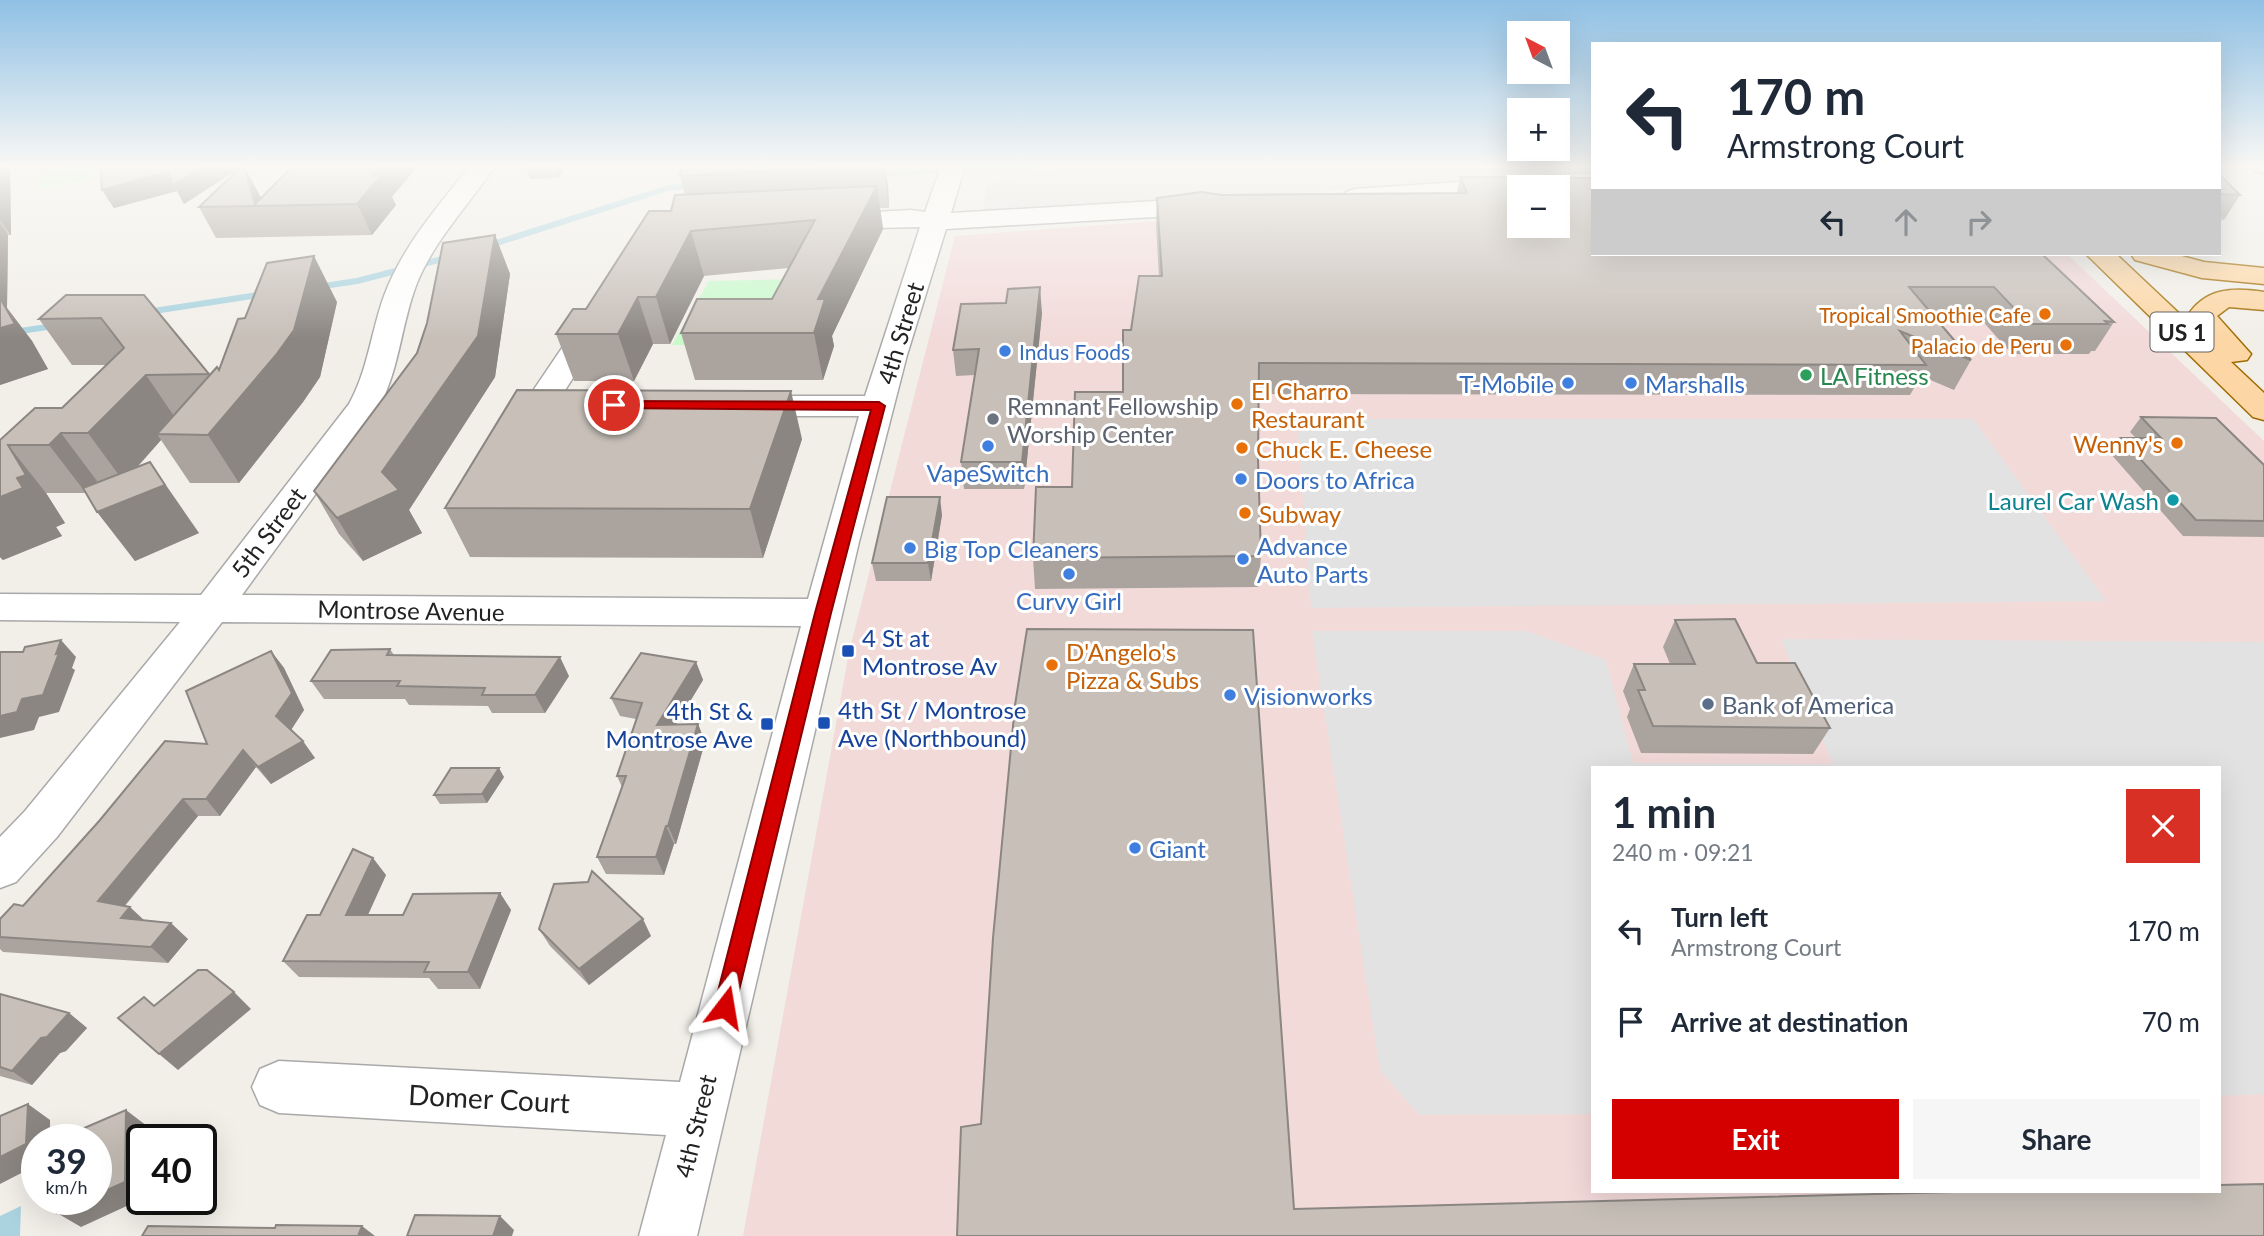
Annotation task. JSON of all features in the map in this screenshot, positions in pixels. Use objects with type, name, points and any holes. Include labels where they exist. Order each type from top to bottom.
[{"type":"main road","name":"US 1","points":[[2102,256],[2261,407]]},
{"type":"main road","points":[[2152,256],[2202,270],[2264,276]]},
{"type":"main road","points":[[2261,407],[2235,352],[2203,317],[2206,307],[2220,300],[2247,298],[2264,301]]},
{"type":"street","name":"5th Street","points":[[0,868],[41,824],[212,608],[370,396],[386,354],[394,308],[412,267],[442,224]]},
{"type":"street","name":"4th Street","points":[[668,1236],[823,613],[910,297],[936,224]]},
{"type":"street","points":[[602,405],[540,404],[608,300]]},
{"type":"street","points":[[713,405],[879,406]]},
{"type":"street","name":"Montrose Avenue","points":[[0,607],[823,613]]},
{"type":"street","name":"Domer Court","points":[[279,1087],[699,1110]]},
{"type":"shaded area","points":[[1121,224],[1507,225],[1507,238],[1570,238],[1570,236],[1591,256],[2069,256],[2264,441],[2264,1236],[743,1236],[849,652],[955,236]]},
{"type":"shaded area","points":[[1363,419],[1973,419],[2106,601],[1311,608],[1298,432]]},
{"type":"shaded area","points":[[1312,631],[1527,631],[1606,660],[1633,763],[1833,764],[1781,639],[2264,642],[2264,1094],[2221,1096],[2221,766],[1591,766],[1591,1114],[1419,1115],[1380,1070]]},
{"type":"green space","points":[[801,279],[772,346],[672,345],[709,281]]},
{"type":"water","points":[[21,1206],[20,1236],[0,1236],[0,1216]]},
{"type":"building","points":[[641,224],[774,224],[691,231],[656,297],[638,297],[618,334],[556,334],[573,309],[586,309]]},
{"type":"building","points":[[813,224],[857,224],[818,299],[825,299],[814,333],[681,333],[697,299],[772,299]]},
{"type":"building","points":[[1159,224],[1507,224],[1507,238],[1570,238],[1570,224],[1591,224],[1591,256],[2044,256],[2114,322],[2029,324],[1994,287],[1909,287],[1971,360],[1900,331],[1926,365],[1259,363],[1261,556],[1033,558],[1036,487],[1072,487],[1075,392],[1123,392],[1123,330],[1131,330],[1139,276],[1162,276]]},
{"type":"building","points":[[495,235],[478,336],[382,472],[399,490],[337,518],[314,491],[417,353],[427,323],[443,243]]},
{"type":"building","points":[[314,256],[294,330],[208,435],[157,434],[217,367],[219,370],[238,319],[245,318],[267,263]]},
{"type":"building","points":[[1040,287],[1022,462],[961,462],[979,349],[953,350],[961,304],[1006,303],[1008,289]]},
{"type":"building","points":[[66,295],[144,295],[209,374],[146,375],[88,433],[61,433],[49,445],[8,445],[26,475],[17,478],[23,488],[0,497],[0,440],[35,408],[62,408],[124,348],[101,318],[39,319]]},
{"type":"building","points":[[0,298],[15,324],[0,328]]},
{"type":"building","points":[[517,390],[791,391],[750,509],[445,508]]},
{"type":"building","points":[[2141,417],[2216,418],[2264,465],[2264,521],[2196,520],[2121,438],[2161,438]]},
{"type":"building","points":[[150,462],[165,485],[97,512],[83,488]]},
{"type":"building","name":"Big Top Cleaners","points":[[887,497],[940,497],[928,563],[872,563]]},
{"type":"building","points":[[1735,619],[1757,663],[1795,663],[1830,728],[1653,726],[1638,690],[1645,690],[1634,664],[1695,664],[1675,620]]},
{"type":"building","points":[[1027,629],[1253,630],[1294,1209],[1915,1193],[2221,1193],[2221,1185],[2264,1184],[2264,1236],[957,1236],[961,1127],[981,1124],[993,938],[1015,705]]},
{"type":"building","points":[[61,640],[56,654],[59,653],[43,695],[22,699],[17,712],[0,716],[0,652],[23,652],[25,647]]},
{"type":"building","points":[[390,649],[387,655],[560,657],[535,695],[482,695],[485,688],[397,686],[400,681],[311,681],[331,650]]},
{"type":"building","points":[[271,651],[292,693],[276,716],[303,741],[258,767],[243,750],[206,799],[183,799],[98,901],[130,907],[121,918],[171,923],[151,947],[0,937],[0,919],[14,904],[23,906],[100,820],[165,741],[207,744],[186,691]]},
{"type":"building","points":[[641,653],[696,662],[657,725],[698,724],[668,826],[656,857],[597,857],[626,776],[617,776],[642,703],[611,698]]},
{"type":"building","points":[[451,768],[499,768],[482,794],[434,795]]},
{"type":"building","points":[[353,849],[373,858],[346,915],[403,915],[413,894],[500,893],[468,972],[424,972],[429,962],[283,961],[307,915],[320,915]]},
{"type":"building","points":[[592,871],[643,919],[579,969],[539,929],[554,884],[588,882]]},
{"type":"building","points":[[198,970],[207,970],[234,992],[159,1054],[118,1018],[144,997],[154,1006]]},
{"type":"building","points":[[0,994],[69,1013],[47,1037],[41,1038],[12,1071],[0,1067]]},
{"type":"building","points":[[28,1104],[27,1124],[21,1124],[21,1146],[0,1157],[0,1116]]},
{"type":"building","points":[[126,1110],[125,1182],[112,1188],[112,1124],[94,1124]]},
{"type":"building","points":[[415,1215],[500,1216],[493,1236],[407,1236]]},
{"type":"building","points":[[276,1225],[362,1226],[358,1236],[142,1236],[148,1226],[275,1228]]},
{"type":"waterway","points":[[487,246],[557,224]]},
{"type":"waterway","points":[[317,287],[357,281],[450,257]]},
{"type":"waterway","points":[[147,312],[265,294]]},
{"type":"waterway","points":[[0,334],[54,326]]},
{"type":"place","name":"Tropical Smoothie Cafe","points":[[2045,314]]},
{"type":"place","name":"Palacio de Peru","points":[[2066,345]]},
{"type":"place","name":"Indus Foods","points":[[1005,351]]},
{"type":"place","name":"LA Fitness","points":[[1806,375]]},
{"type":"place","name":"T-Mobile","points":[[1568,383]]},
{"type":"place","name":"Marshalls","points":[[1631,383]]},
{"type":"place","name":"El Charro Restaurant","points":[[1237,404]]},
{"type":"place","name":"Remnant Fellowship Worship Center","points":[[993,419]]},
{"type":"place","name":"Wenny's","points":[[2177,443]]},
{"type":"place","name":"VapeSwitch","points":[[988,446]]},
{"type":"place","name":"Chuck E. Cheese","points":[[1242,448]]},
{"type":"place","name":"Doors to Africa","points":[[1241,479]]},
{"type":"place","name":"Laurel Car Wash","points":[[2173,500]]},
{"type":"place","name":"Subway","points":[[1245,513]]},
{"type":"place","name":"Big Top Cleaners","points":[[910,548]]},
{"type":"place","name":"Advance Auto Parts","points":[[1243,559]]},
{"type":"place","name":"Curvy Girl","points":[[1069,574]]},
{"type":"place","name":"4 St at Montrose Av","points":[[848,651]]},
{"type":"place","name":"D'Angelo's Pizza & Subs","points":[[1052,665]]},
{"type":"place","name":"Visionworks","points":[[1230,695]]},
{"type":"place","name":"Bank of America","points":[[1708,704]]},
{"type":"place","name":"4th St / Montrose Ave (Northbound)","points":[[824,723]]},
{"type":"place","name":"4th St & Montrose Ave","points":[[767,724]]},
{"type":"place","name":"Giant","points":[[1135,848]]},
{"type":"route","points":[[614,405],[879,406],[841,542],[725,1007]]}]
